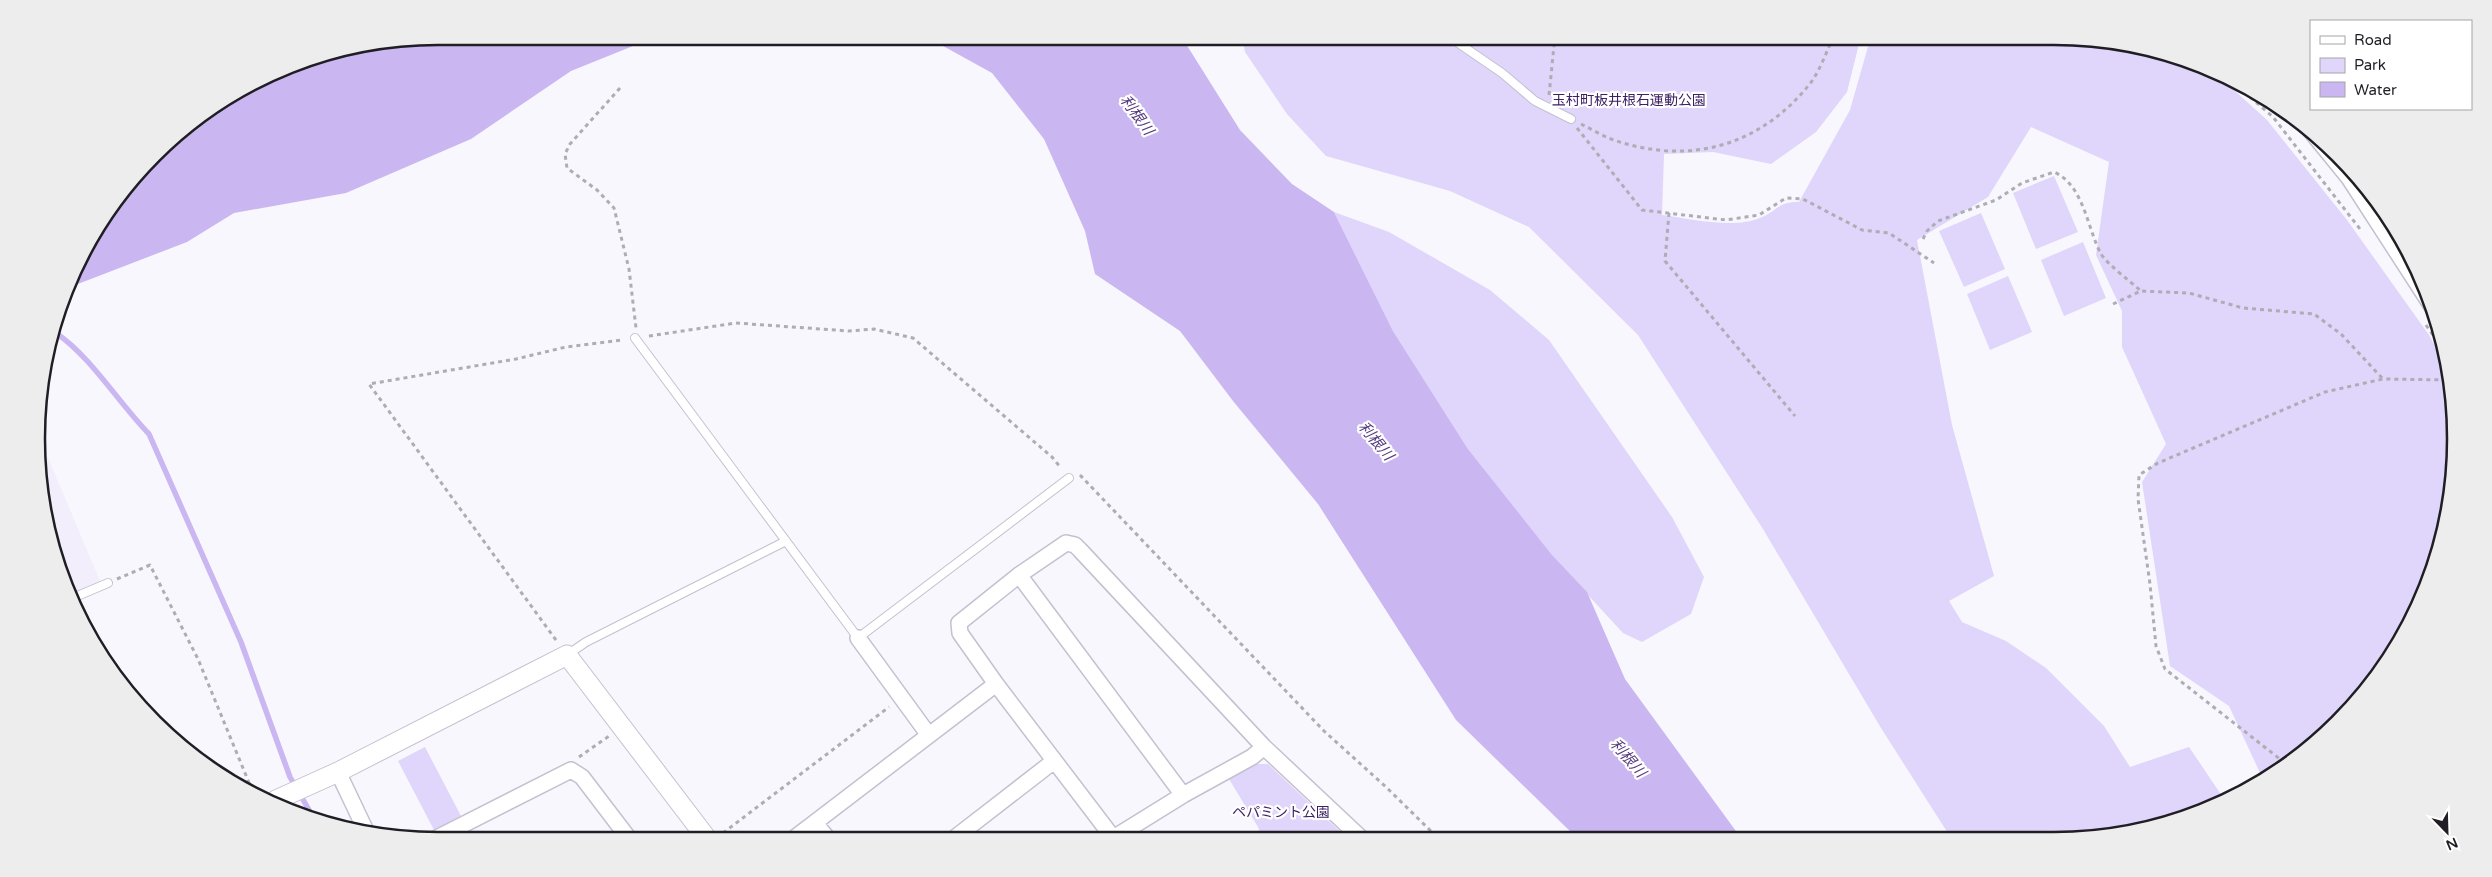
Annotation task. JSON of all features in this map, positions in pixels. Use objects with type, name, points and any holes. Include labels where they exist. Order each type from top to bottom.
[{"type":"street","points":[[1108,832],[960,633],[959,623],[1062,544],[1070,543],[1075,546],[1264,747],[1355,832]]},
{"type":"street","points":[[1020,576],[1183,794]]},
{"type":"street","points":[[858,638],[928,734]]},
{"type":"street","points":[[280,798],[338,772],[567,655],[709,832]]},
{"type":"street","points":[[803,832],[928,734],[996,684]]},
{"type":"street","points":[[1124,832],[1183,794],[1252,757],[1264,747]]},
{"type":"street","points":[[962,832],[1054,761]]},
{"type":"street","points":[[448,832],[571,770],[582,777],[624,832]]},
{"type":"street","points":[[338,772],[363,824]]},
{"type":"street","points":[[815,823],[822,832]]},
{"type":"lane","points":[[1461,45],[1502,73],[1535,101],[1571,119]]},
{"type":"lane","points":[[635,338],[858,638],[1069,478]]},
{"type":"lane","points":[[567,655],[586,642],[786,541]]},
{"type":"lane","points":[[78,596],[108,583]]},
{"type":"path","points":[[1548,107],[1554,45]]},
{"type":"path","points":[[1571,119],[1611,139],[1653,149],[1687,150],[1723,146],[1750,135],[1781,115],[1813,80],[1830,45]]},
{"type":"path","points":[[620,88],[570,144],[565,154],[565,162],[567,168],[597,190],[614,208],[631,278],[633,314],[636,324],[635,338]]},
{"type":"path","points":[[2254,100],[2273,117],[2363,232]]},
{"type":"path","points":[[1571,119],[1642,210],[1726,220],[1759,215],[1786,198],[1803,199],[1862,230],[1889,233],[1934,263]]},
{"type":"path","points":[[1922,239],[1927,231],[1938,222],[1996,200],[2022,183],[2054,172],[2064,176],[2078,196],[2102,255],[2141,291]]},
{"type":"path","points":[[1669,213],[1665,261],[1795,416]]},
{"type":"path","points":[[2113,304],[2141,291],[2189,294],[2243,308],[2314,314],[2342,334],[2383,380]]},
{"type":"path","points":[[567,655],[369,384],[516,359],[566,347],[736,323],[798,329],[825,328],[849,331],[874,329],[895,332],[913,338],[1052,457],[1069,478],[1081,475],[1324,732],[1386,787],[1432,832]]},
{"type":"path","points":[[2281,759],[2165,669],[2156,646],[2150,584],[2138,499],[2139,475],[2158,464],[2325,392],[2383,380],[2443,380]]},
{"type":"path","points":[[108,583],[150,565],[198,659],[249,783]]},
{"type":"path","points":[[722,832],[902,698]]},
{"type":"path","points":[[571,770],[575,760],[612,733]]},
{"type":"shaded area","points":[[46,452],[100,581],[76,592],[75,589],[58,540],[48,490]]},
{"type":"green space","name":"玉村町板井根石運動公園","points":[[1244,45],[1859,45],[1847,92],[1816,132],[1771,164],[1713,152],[1664,154],[1662,215],[1698,221],[1738,223],[1766,216],[1786,203],[1799,202],[1850,110],[1868,45],[2054,45],[2105,48],[2155,58],[2204,75],[2232,88],[2267,120],[2347,220],[2429,335],[2436,349],[2444,387],[2446,413],[2447,438],[2444,490],[2434,540],[2417,589],[2406,613],[2381,657],[2349,698],[2332,717],[2293,751],[2260,773],[2229,706],[2170,666],[2142,482],[2166,444],[2122,347],[2122,311],[2096,255],[2109,162],[2031,127],[1988,197],[1917,240],[1952,425],[1994,576],[1949,601],[1962,622],[2006,641],[2046,668],[2104,726],[2130,767],[2189,747],[2221,794],[2155,819],[2105,829],[2054,832],[1947,832],[1881,728],[1763,529],[1638,335],[1529,227],[1450,191],[1326,156],[1287,114],[1245,52]]},
{"type":"green space","points":[[2054,176],[2078,232],[2036,249],[2013,193]]},
{"type":"green space","points":[[1334,212],[1389,232],[1490,290],[1549,340],[1672,517],[1704,577],[1691,614],[1642,642],[1623,633],[1552,556],[1468,449],[1393,331]]},
{"type":"green space","points":[[1981,213],[2005,269],[1964,287],[1939,231]]},
{"type":"green space","points":[[2083,242],[2106,298],[2064,316],[2041,260]]},
{"type":"green space","points":[[2008,276],[2032,332],[1990,350],[1967,294]]},
{"type":"green space","points":[[425,747],[461,816],[434,830],[398,761]]},
{"type":"green space","name":"ペパミント公園","points":[[1257,764],[1268,764],[1341,832],[1260,832],[1229,779]]},
{"type":"water","points":[[438,45],[637,45],[571,71],[471,139],[346,193],[234,213],[187,242],[77,284],[111,220],[126,199],[160,160],[199,126],[220,111],[264,86],[288,75],[337,58],[387,48]]},
{"type":"water","name":"利根川","points":[[941,45],[1187,45],[1240,130],[1292,184],[1334,212],[1393,331],[1468,449],[1552,555],[1587,592],[1625,679],[1737,832],[1571,832],[1456,720],[1318,504],[1233,401],[1180,331],[1095,274],[1085,231],[1044,139],[992,73]]},
{"type":"waterway","points":[[59,335],[93,367],[149,434],[241,642],[290,777],[309,810]]}]
